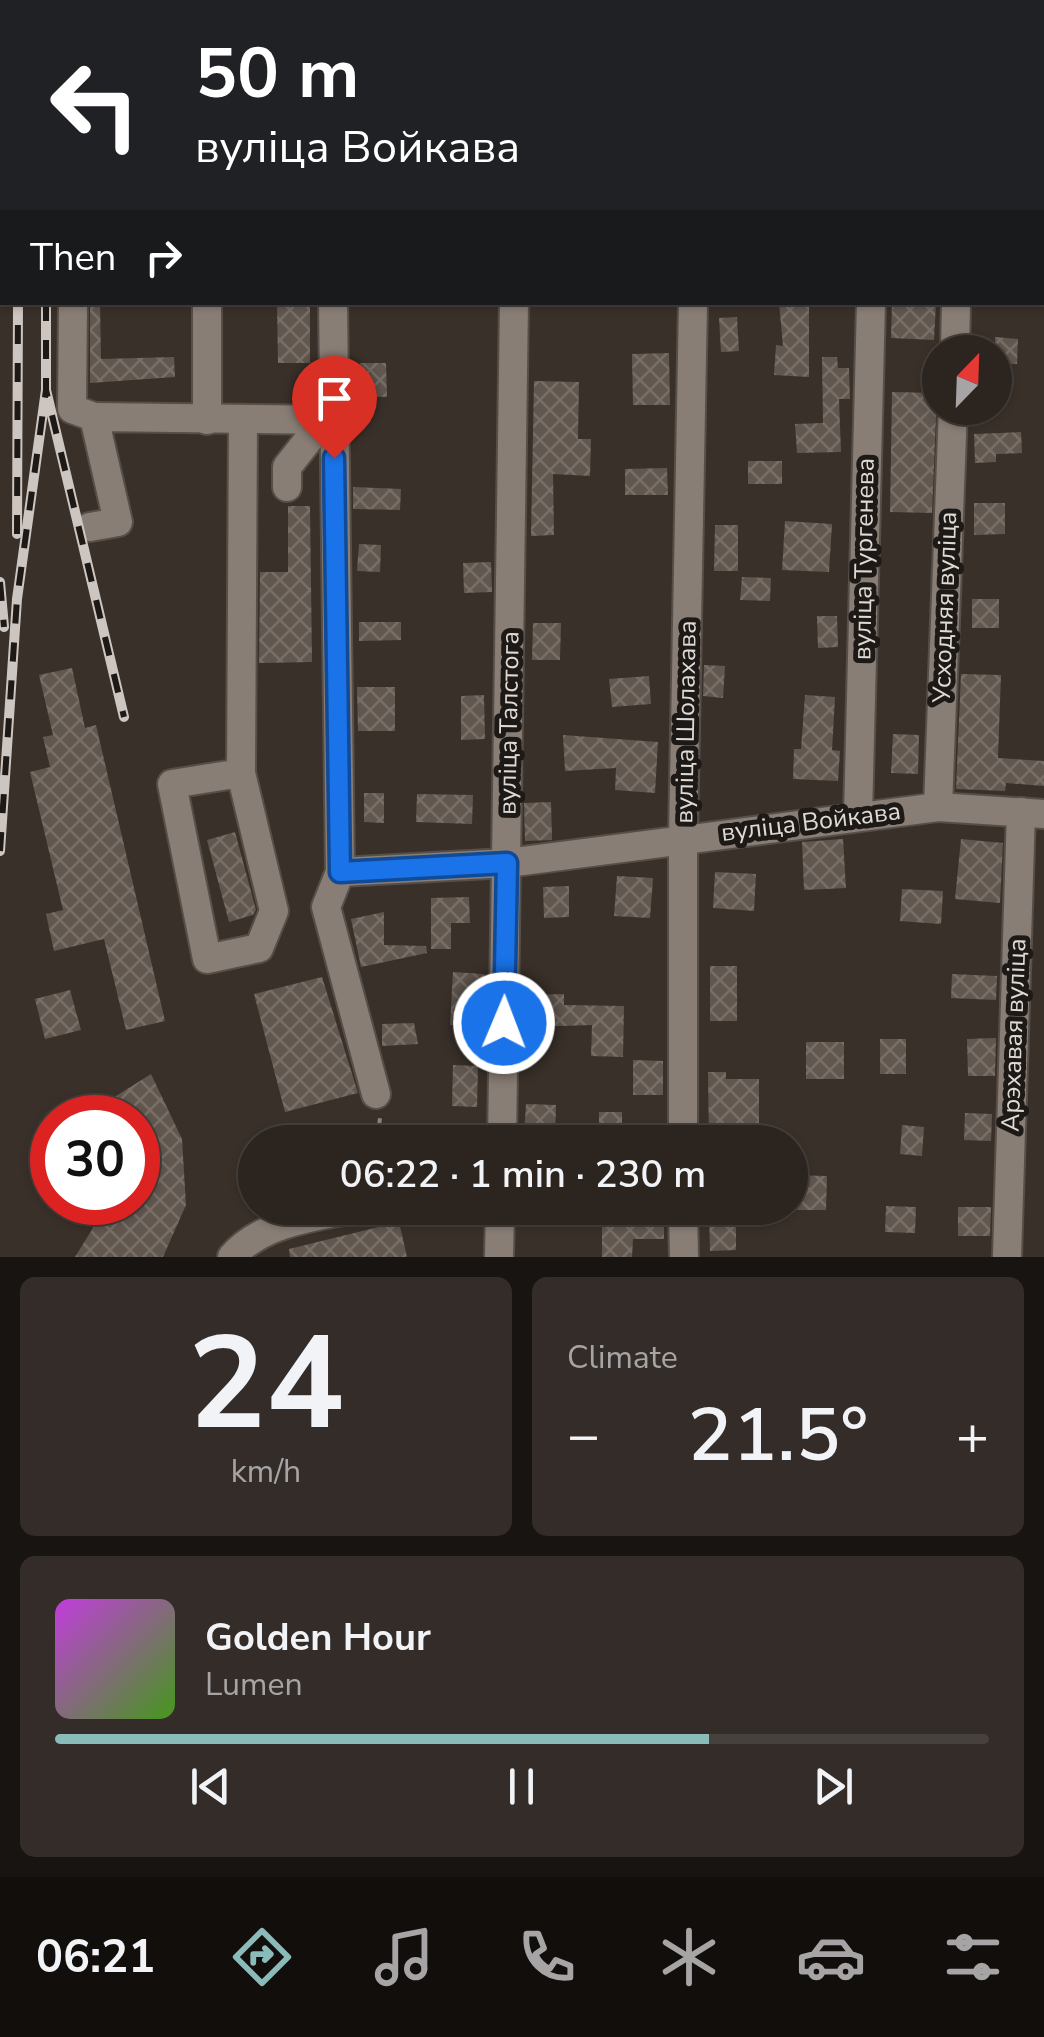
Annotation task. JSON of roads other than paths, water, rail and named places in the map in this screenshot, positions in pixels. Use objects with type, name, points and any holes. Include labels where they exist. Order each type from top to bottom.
[{"type":"street","points":[[73,305],[72,409],[94,417],[328,420]]},
{"type":"street","points":[[207,305],[207,420]]},
{"type":"street","points":[[333,305],[328,420],[340,872],[326,907],[376,1094]]},
{"type":"street","name":"вуліца Талстога","points":[[502,1125],[514,305]]},
{"type":"street","name":"вуліца Шолахава","points":[[684,1125],[684,837],[693,305]]},
{"type":"street","name":"вуліца Тургенева","points":[[858,816],[871,305]]},
{"type":"street","points":[[955,335],[956,305]]},
{"type":"street","points":[[90,527],[118,522],[94,417]]},
{"type":"street","points":[[241,772],[172,784],[207,959],[259,948],[274,911],[241,772],[244,420]]},
{"type":"street","points":[[287,487],[287,466],[328,420]]},
{"type":"street","name":"Усходняя вуліца","points":[[938,807],[952,425]]},
{"type":"street","name":"вуліца Войкава","points":[[340,872],[507,863],[938,807],[1033,813]]},
{"type":"street","name":"Арэхавая вуліца","points":[[1007,1257],[1033,813]]},
{"type":"street","points":[[232,1257],[242,1245],[284,1225]]},
{"type":"street","points":[[499,1257],[500,1225]]},
{"type":"street","points":[[684,1225],[684,1257]]},
{"type":"railway","points":[[17,534],[18,305]]},
{"type":"railway","points":[[46,305],[46,390],[124,717]]},
{"type":"railway","points":[[0,851],[17,599],[46,390]]},
{"type":"railway","points":[[0,582],[4,627]]}]
